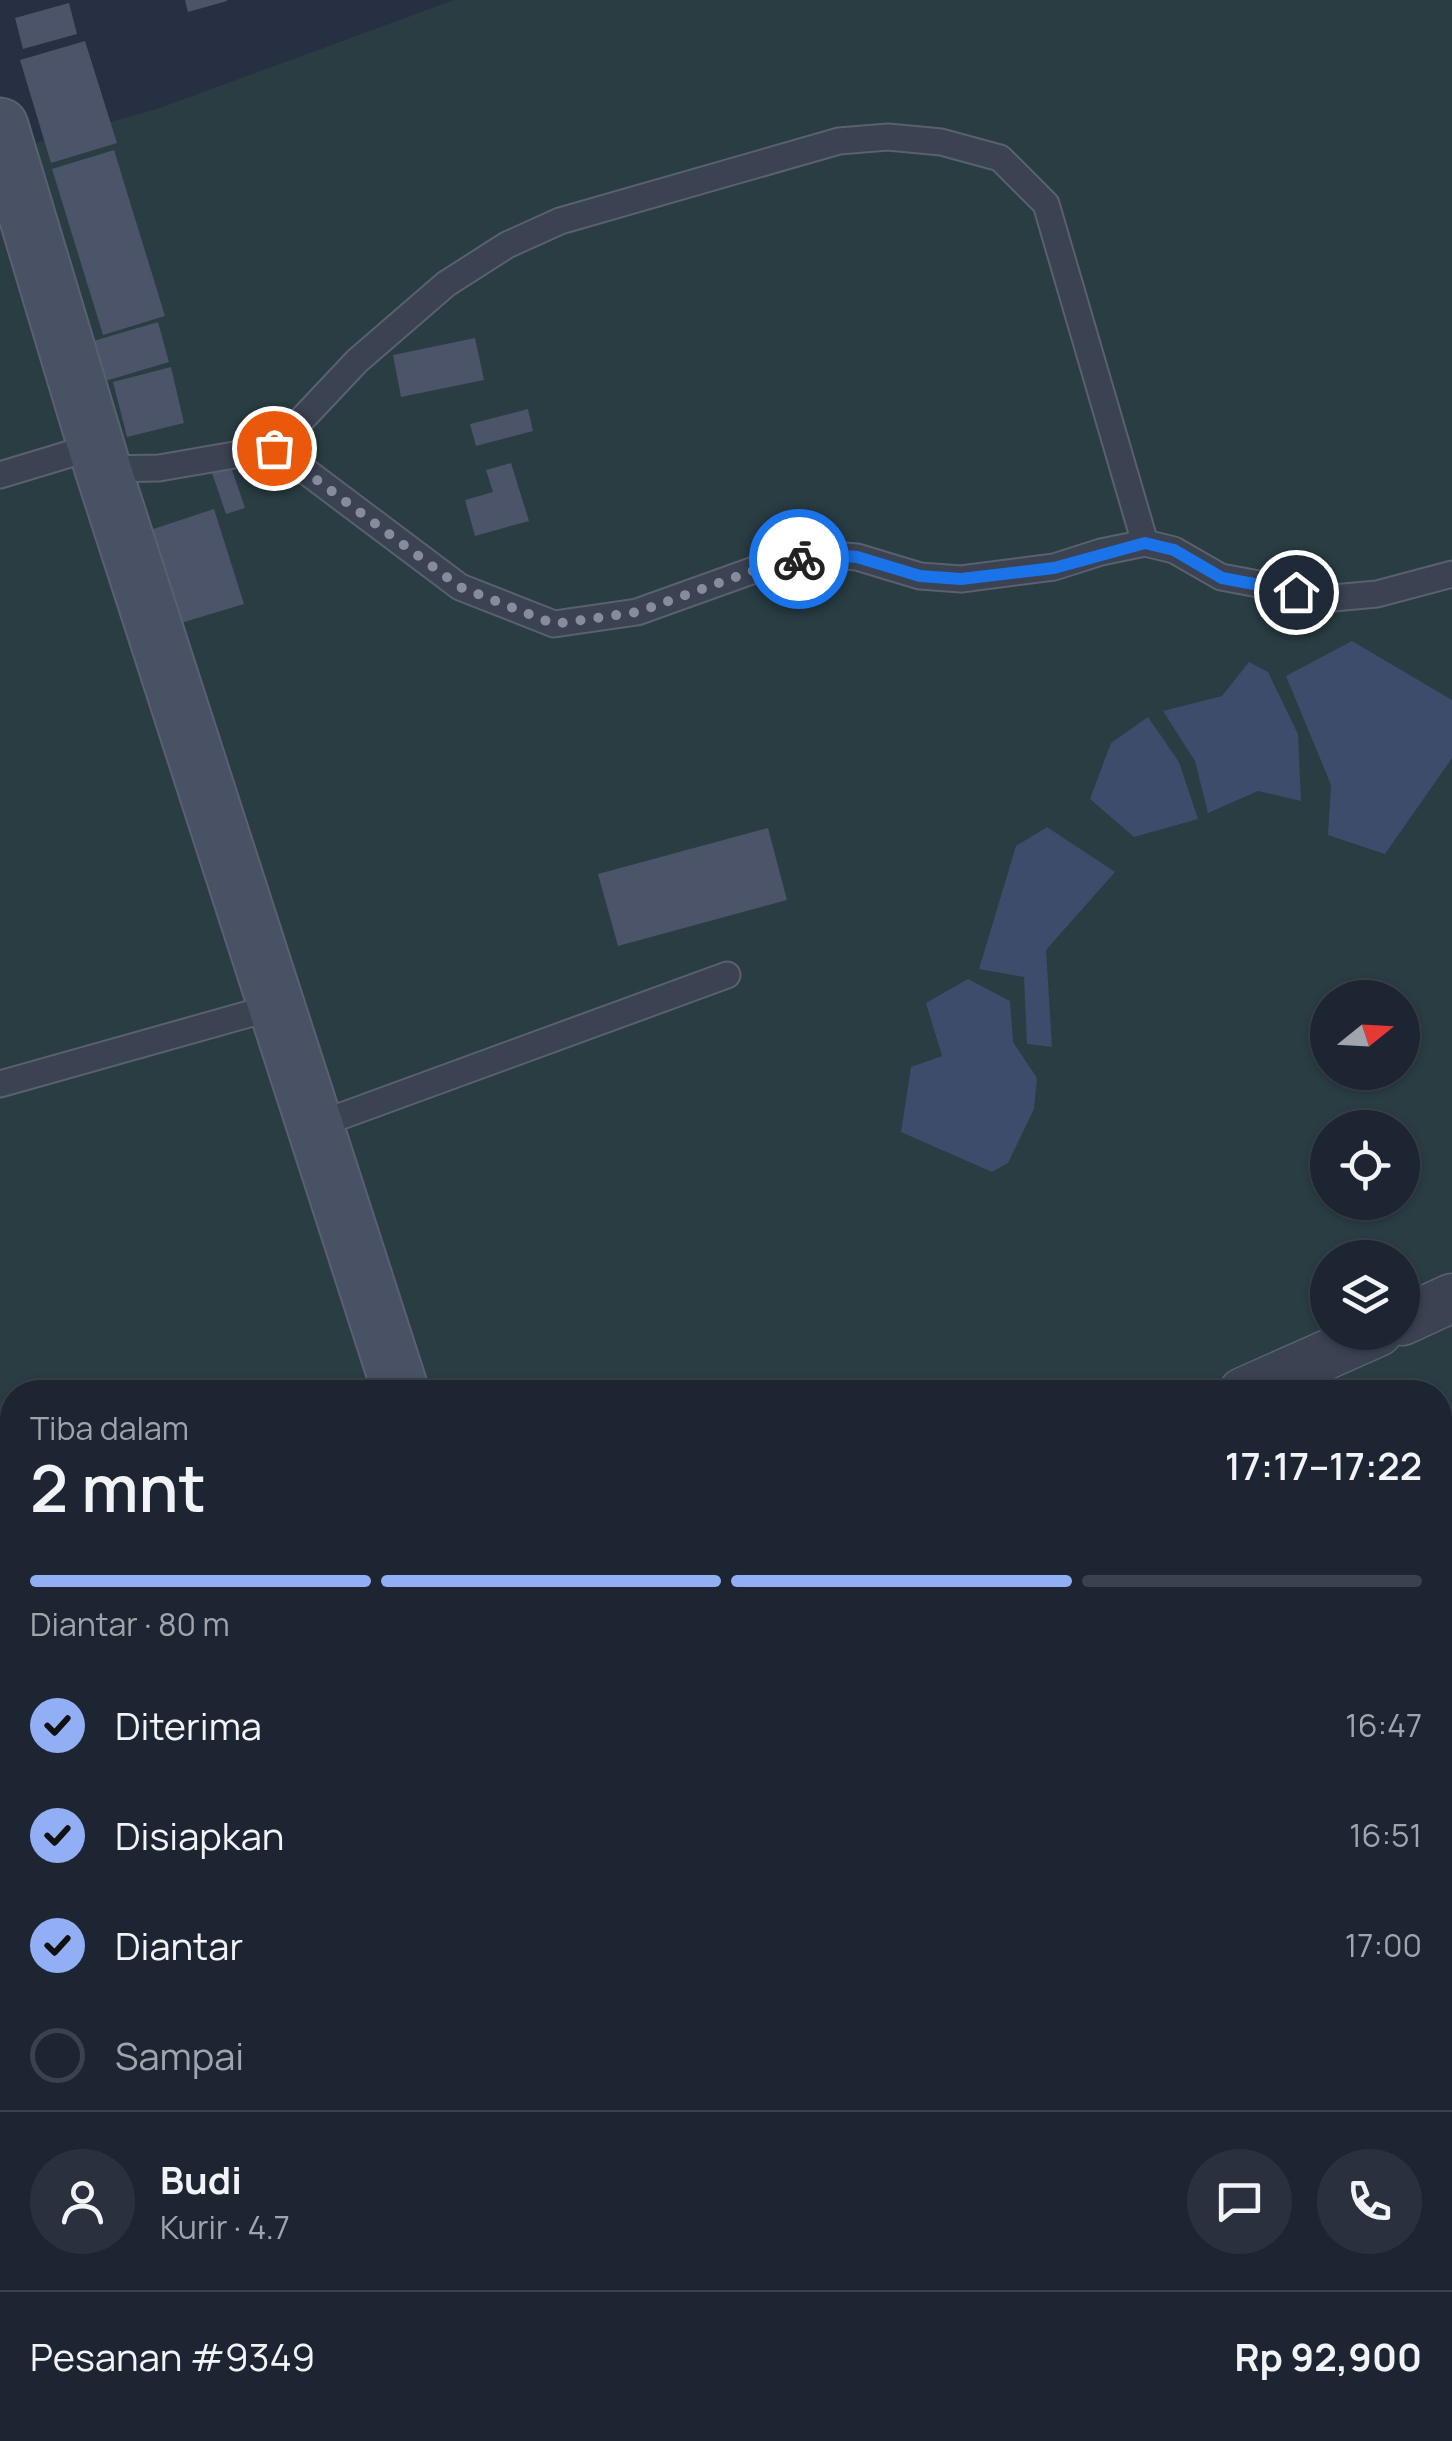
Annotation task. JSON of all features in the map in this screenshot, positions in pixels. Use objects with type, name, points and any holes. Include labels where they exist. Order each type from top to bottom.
[{"type":"street","points":[[0,126],[274,1008],[317,1125],[397,1380]]},
{"type":"street","points":[[1420,1313],[1452,1298]]},
{"type":"street","points":[[1275,1380],[1339,1350]]},
{"type":"lane","points":[[0,475],[100,457],[159,468],[274,448],[357,361],[446,284],[507,245],[560,221],[839,141],[888,137],[941,142],[1000,158],[1046,204],[1145,543]]},
{"type":"lane","points":[[274,448],[460,587],[554,624],[638,612],[758,569],[819,554],[857,557],[920,576],[961,579],[1054,568],[1145,543],[1174,550],[1222,578],[1333,598],[1377,594],[1452,574]]},
{"type":"lane","points":[[317,1125],[727,974]]},
{"type":"lane","points":[[0,1084],[274,1008]]},
{"type":"shaded area","points":[[454,0],[1452,0],[1452,1380],[0,1380],[0,153],[157,109]]},
{"type":"water","points":[[1352,641],[1452,700],[1452,758],[1385,854],[1328,835],[1331,785],[1286,676]]},
{"type":"water","points":[[1249,662],[1268,672],[1298,734],[1301,801],[1258,791],[1208,813],[1195,761],[1163,711],[1222,696]]},
{"type":"water","points":[[1148,717],[1179,762],[1198,819],[1134,837],[1090,799],[1111,743]]},
{"type":"water","points":[[1047,827],[1115,872],[1046,950],[1052,1047],[1027,1044],[1024,977],[979,969],[1016,846]]},
{"type":"water","points":[[968,979],[1010,1001],[1013,1042],[1037,1078],[1034,1109],[1008,1163],[992,1172],[901,1132],[911,1067],[942,1056],[926,1003]]},
{"type":"building","points":[[185,0],[227,0],[227,1],[188,12]]},
{"type":"building","points":[[69,3],[77,34],[23,49],[15,18]]},
{"type":"building","points":[[85,41],[117,143],[51,163],[20,60]]},
{"type":"building","points":[[114,150],[165,316],[103,335],[52,169]]},
{"type":"building","points":[[158,322],[169,362],[102,382],[90,342]]},
{"type":"building","points":[[475,338],[484,380],[401,397],[393,355]]},
{"type":"building","points":[[171,367],[184,423],[127,437],[113,382]]},
{"type":"building","points":[[528,409],[533,431],[476,446],[470,424]]},
{"type":"building","points":[[511,463],[529,521],[475,536],[465,500],[493,492],[486,470]]},
{"type":"building","points":[[231,467],[245,508],[226,514],[212,473]]},
{"type":"building","points":[[214,509],[244,604],[171,626],[141,533]]},
{"type":"building","points":[[768,828],[787,900],[618,946],[598,874]]},
{"type":"way so far","points":[[274,448],[460,587],[554,624],[638,612],[758,569],[799,559]]},
{"type":"route","points":[[799,559],[819,554],[857,557],[920,576],[961,579],[1054,568],[1145,543],[1174,550],[1222,578],[1296,592]]}]
